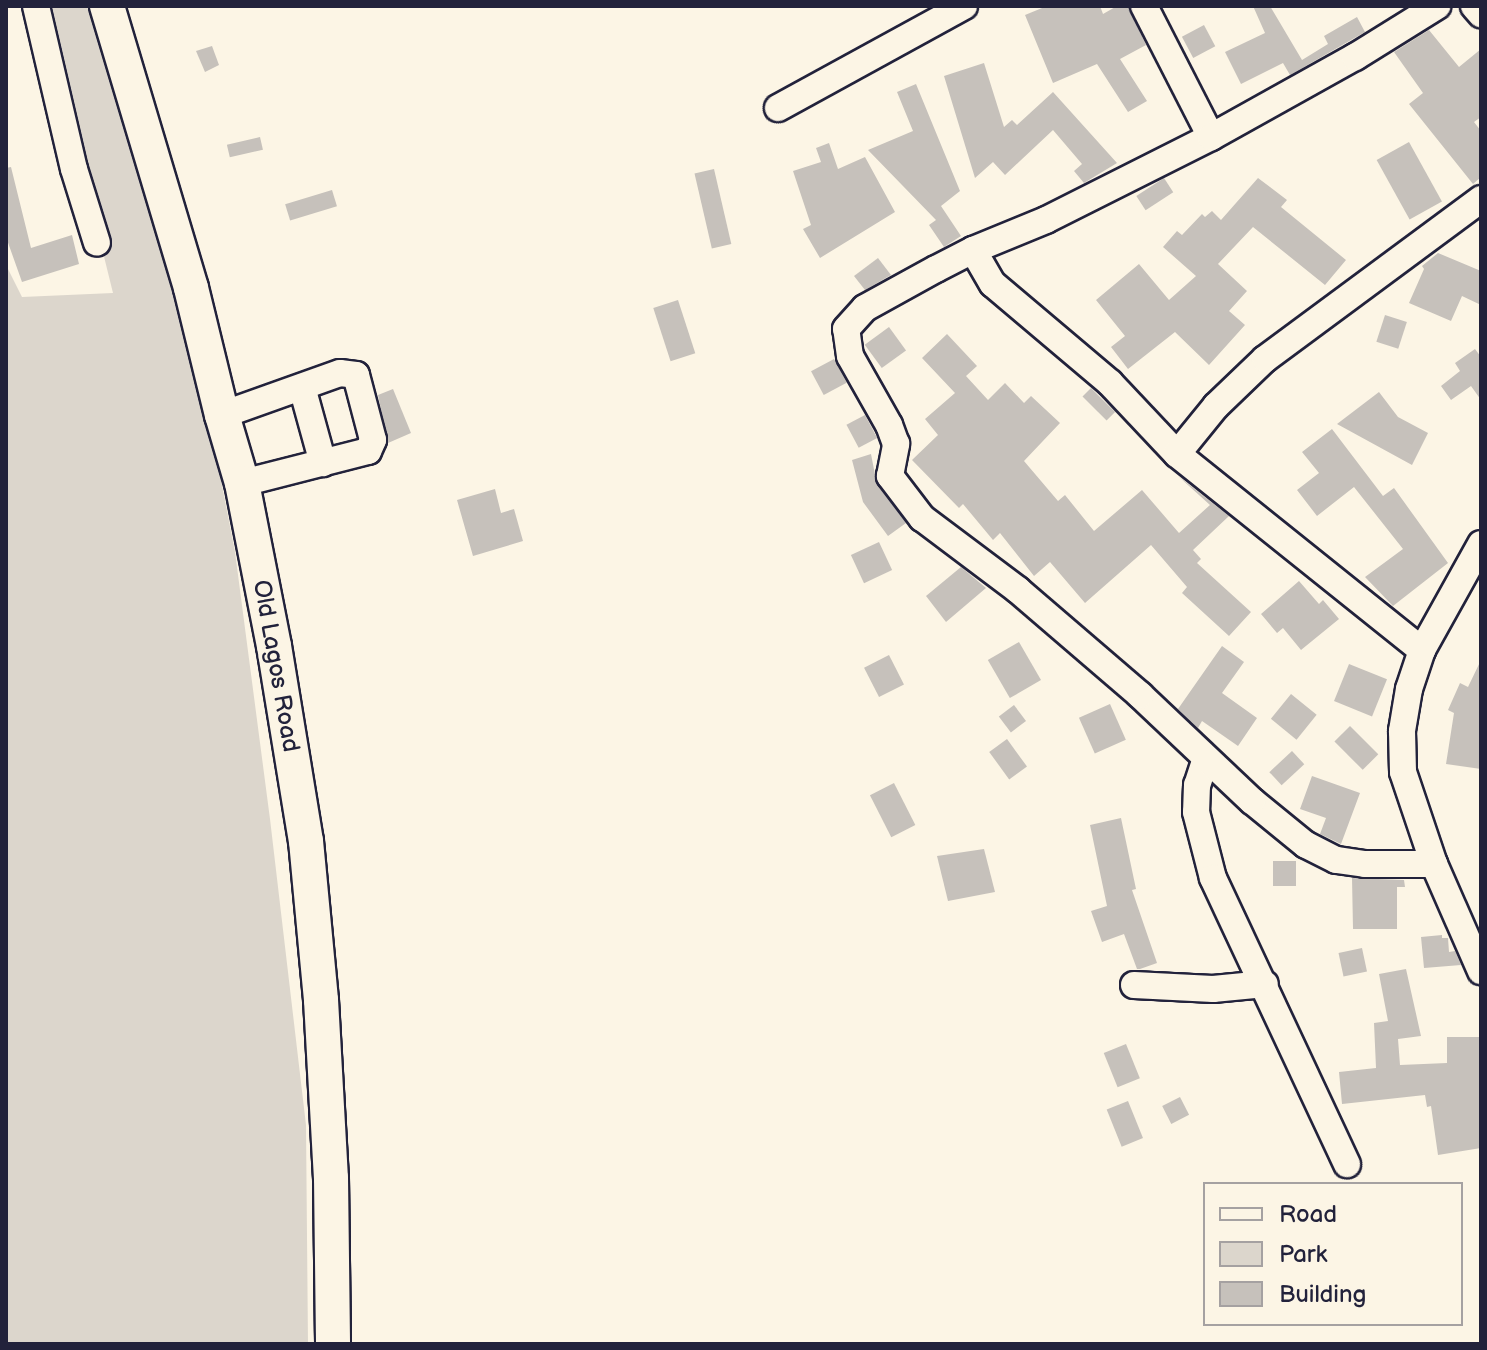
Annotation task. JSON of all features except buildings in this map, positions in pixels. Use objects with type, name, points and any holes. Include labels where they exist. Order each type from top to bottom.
[{"type":"main road","name":"Old Lagos Road","points":[[107,6],[191,288],[242,483],[274,646],[306,841],[328,1087],[333,1344]]},
{"type":"street","points":[[36,6],[74,169],[97,243]]},
{"type":"street","points":[[778,108],[964,6]]},
{"type":"street","points":[[1144,6],[1211,137]]},
{"type":"street","points":[[1434,864],[1365,864],[1336,860],[1306,845],[1018,590],[922,518],[890,476],[896,444],[889,425],[850,356],[846,329],[865,308],[973,250],[1046,220],[1211,137],[1355,57],[1437,6]]},
{"type":"street","points":[[1474,6],[1481,14]]},
{"type":"street","points":[[1177,454],[1216,406],[1265,359],[1481,199]]},
{"type":"street","points":[[973,250],[993,284],[1110,383],[1177,454],[1422,650]]},
{"type":"street","points":[[222,415],[346,372],[356,375],[372,446],[362,453],[242,483]]},
{"type":"street","points":[[302,387],[323,463]]},
{"type":"street","points":[[1481,544],[1422,650],[1409,689],[1402,731],[1403,772],[1434,864],[1481,971]]},
{"type":"street","points":[[1206,758],[1197,785],[1196,812],[1213,878],[1347,1164]]},
{"type":"street","points":[[1134,985],[1213,989],[1265,984]]},
{"type":"green space","points":[[42,6],[87,6],[184,291],[235,552],[270,819],[306,1125],[308,1344],[6,1344],[6,265],[22,297],[113,293]]}]
